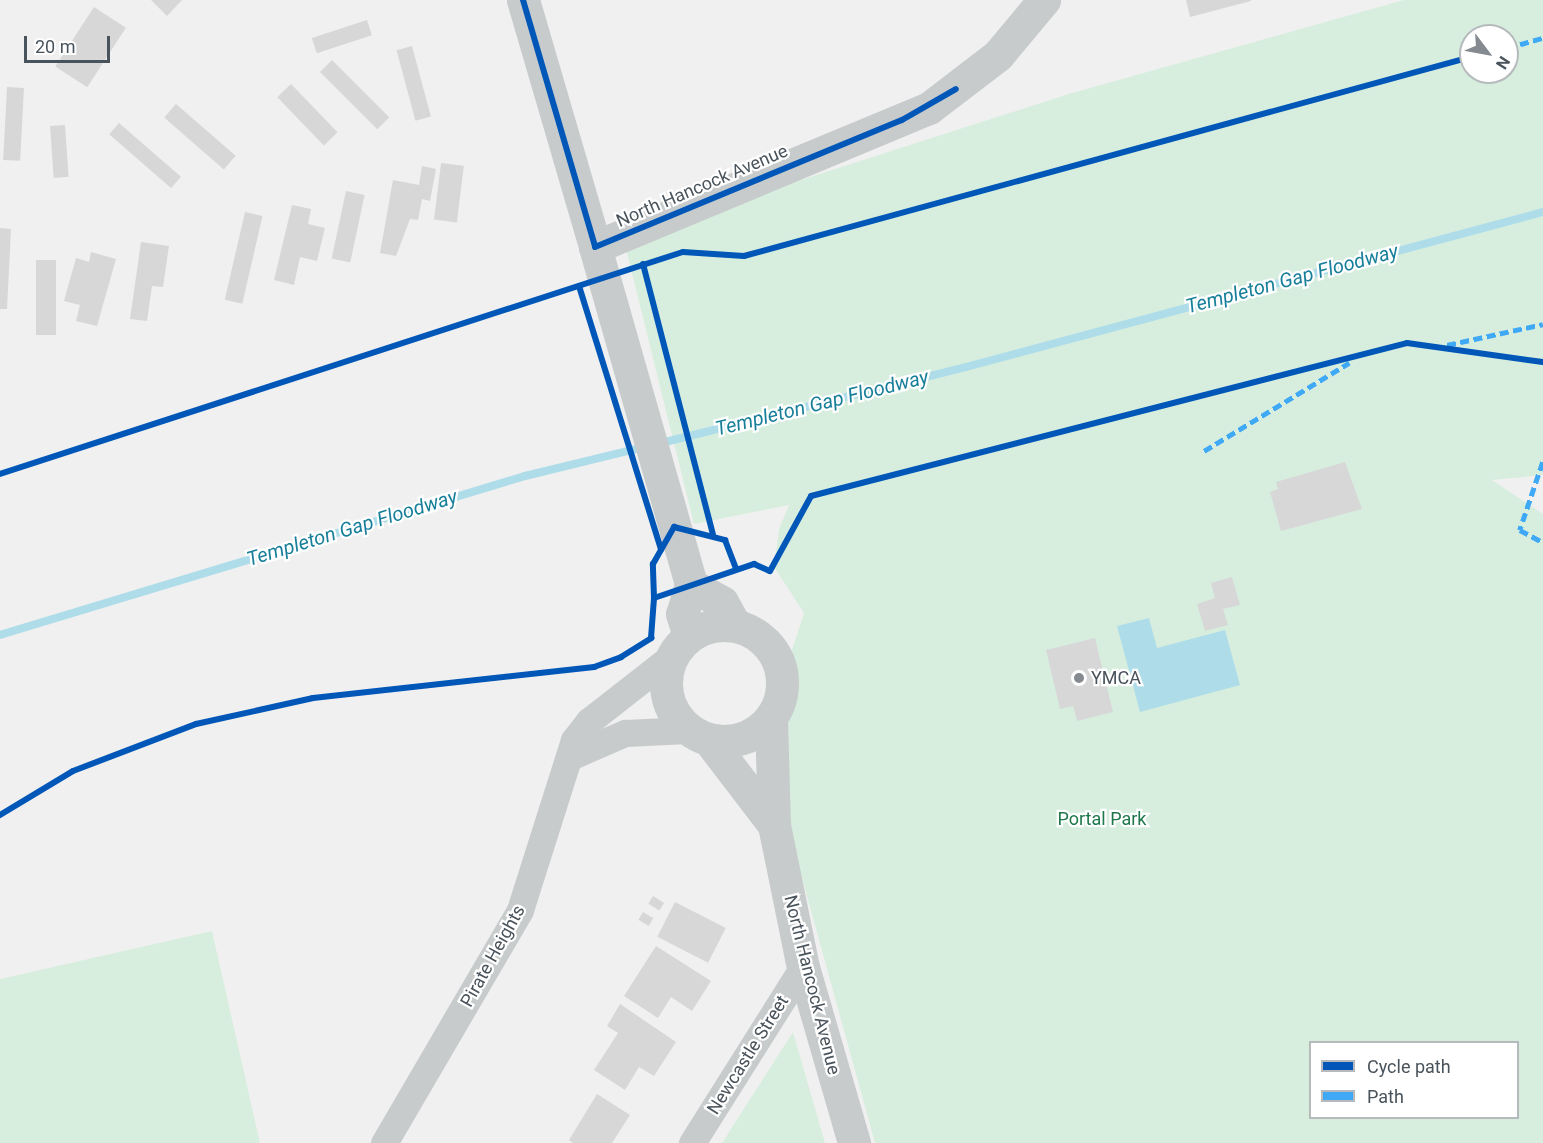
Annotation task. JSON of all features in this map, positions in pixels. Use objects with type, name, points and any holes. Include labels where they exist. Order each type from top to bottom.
[{"type":"street","name":"North Hancock Avenue","points":[[523,0],[595,248],[604,293],[692,585],[682,614],[680,647],[667,696],[774,825]]},
{"type":"street","name":"North Hancock Avenue","points":[[595,248],[902,120],[956,89],[998,55],[1044,0]]},
{"type":"street","points":[[680,647],[710,627],[735,626],[722,602],[692,585]]},
{"type":"street","name":"North Hancock Avenue","points":[[735,626],[758,635],[776,657],[783,682],[771,718],[774,825],[803,967],[854,1143]]},
{"type":"street","name":"Pirate Heights","points":[[384,1143],[520,910],[558,784],[572,756],[574,740],[589,721],[680,647]]},
{"type":"street","points":[[572,756],[625,733],[744,739],[771,718]]},
{"type":"street","name":"Newcastle Street","points":[[692,1143],[803,967]]},
{"type":"green space","name":"Portal Park","points":[[1404,0],[1543,0],[1543,475],[1492,480],[1543,514],[1543,1143],[875,1143],[800,871],[787,805],[787,720],[795,698],[792,650],[804,613],[774,567],[779,529],[789,505],[694,524],[623,237],[1072,93]]},
{"type":"green space","points":[[212,931],[260,1143],[0,1143],[0,979]]},
{"type":"green space","points":[[793,1032],[825,1143],[722,1143]]},
{"type":"water","points":[[1149,618],[1157,648],[1225,630],[1240,685],[1140,712],[1117,626]]},
{"type":"building","points":[[151,0],[182,0],[167,16]]},
{"type":"building","points":[[1186,0],[1251,0],[1251,1],[1190,17]]},
{"type":"building","points":[[94,7],[126,28],[87,87],[55,67]]},
{"type":"building","points":[[367,20],[372,35],[317,53],[312,38]]},
{"type":"building","points":[[412,46],[431,117],[415,121],[397,50]]},
{"type":"building","points":[[332,60],[389,117],[377,129],[320,72]]},
{"type":"building","points":[[291,84],[338,132],[324,145],[277,97]]},
{"type":"building","points":[[7,87],[24,88],[20,161],[3,160]]},
{"type":"building","points":[[176,104],[236,156],[224,169],[164,118]]},
{"type":"building","points":[[119,123],[181,177],[171,188],[109,134]]},
{"type":"building","points":[[65,125],[69,177],[54,178],[50,126]]},
{"type":"building","points":[[441,163],[464,166],[457,222],[434,220]]},
{"type":"building","points":[[422,166],[436,169],[430,201],[422,199],[418,220],[410,219],[396,256],[380,253],[393,180],[419,185]]},
{"type":"building","points":[[346,191],[365,195],[350,262],[332,258]]},
{"type":"building","points":[[292,205],[311,209],[308,224],[325,228],[317,261],[300,257],[294,285],[274,280]]},
{"type":"building","points":[[245,212],[263,216],[242,304],[225,300]]},
{"type":"building","points":[[0,228],[11,229],[7,309],[0,309]]},
{"type":"building","points":[[141,242],[169,246],[163,287],[152,286],[147,321],[130,319]]},
{"type":"building","points":[[91,252],[116,259],[97,326],[76,321],[80,305],[64,301],[76,258],[89,262]]},
{"type":"building","points":[[36,260],[56,260],[56,335],[36,335]]},
{"type":"building","points":[[1345,462],[1362,509],[1281,531],[1270,492],[1278,489],[1276,482]]},
{"type":"building","points":[[1232,577],[1240,605],[1223,609],[1228,625],[1205,631],[1197,604],[1215,598],[1211,583]]},
{"type":"building","name":"YMCA","points":[[1095,638],[1113,712],[1077,721],[1073,706],[1060,709],[1046,650]]},
{"type":"building","points":[[653,896],[664,903],[659,911],[648,904]]},
{"type":"building","points":[[675,902],[726,928],[708,963],[657,937]]},
{"type":"building","points":[[643,912],[653,918],[649,926],[638,920]]},
{"type":"building","points":[[656,946],[711,981],[692,1011],[671,997],[658,1018],[624,996]]},
{"type":"building","points":[[620,1004],[676,1042],[654,1076],[639,1067],[625,1090],[594,1070],[618,1033],[607,1026]]},
{"type":"building","points":[[597,1094],[630,1115],[612,1143],[573,1143],[569,1140]]},
{"type":"waterway","name":"Templeton Gap Floodway","points":[[657,444],[966,367],[1543,212]]},
{"type":"waterway","name":"Templeton Gap Floodway","points":[[0,635],[525,476],[644,447]]},
{"type":"marked path","points":[[1519,45],[1543,38]]},
{"type":"marked path","points":[[1447,345],[1543,324]]},
{"type":"marked path","points":[[1204,451],[1349,363]]},
{"type":"marked path","points":[[1543,462],[1520,530],[1543,542]]},
{"type":"cycle path","points":[[523,0],[595,247],[902,120],[956,89]]},
{"type":"cycle path","points":[[0,474],[683,252],[744,256],[1459,60]]},
{"type":"cycle path","points":[[643,264],[713,534]]},
{"type":"cycle path","points":[[579,286],[661,550]]},
{"type":"cycle path","points":[[0,815],[73,771],[196,724],[313,698],[594,667],[621,657],[651,638],[654,598],[754,564],[770,571],[811,496],[1407,343],[1543,362]]},
{"type":"cycle path","points":[[654,598],[653,564],[674,527],[725,540],[736,569]]},
{"type":"place","name":"YMCA","points":[[1079,678]]}]
